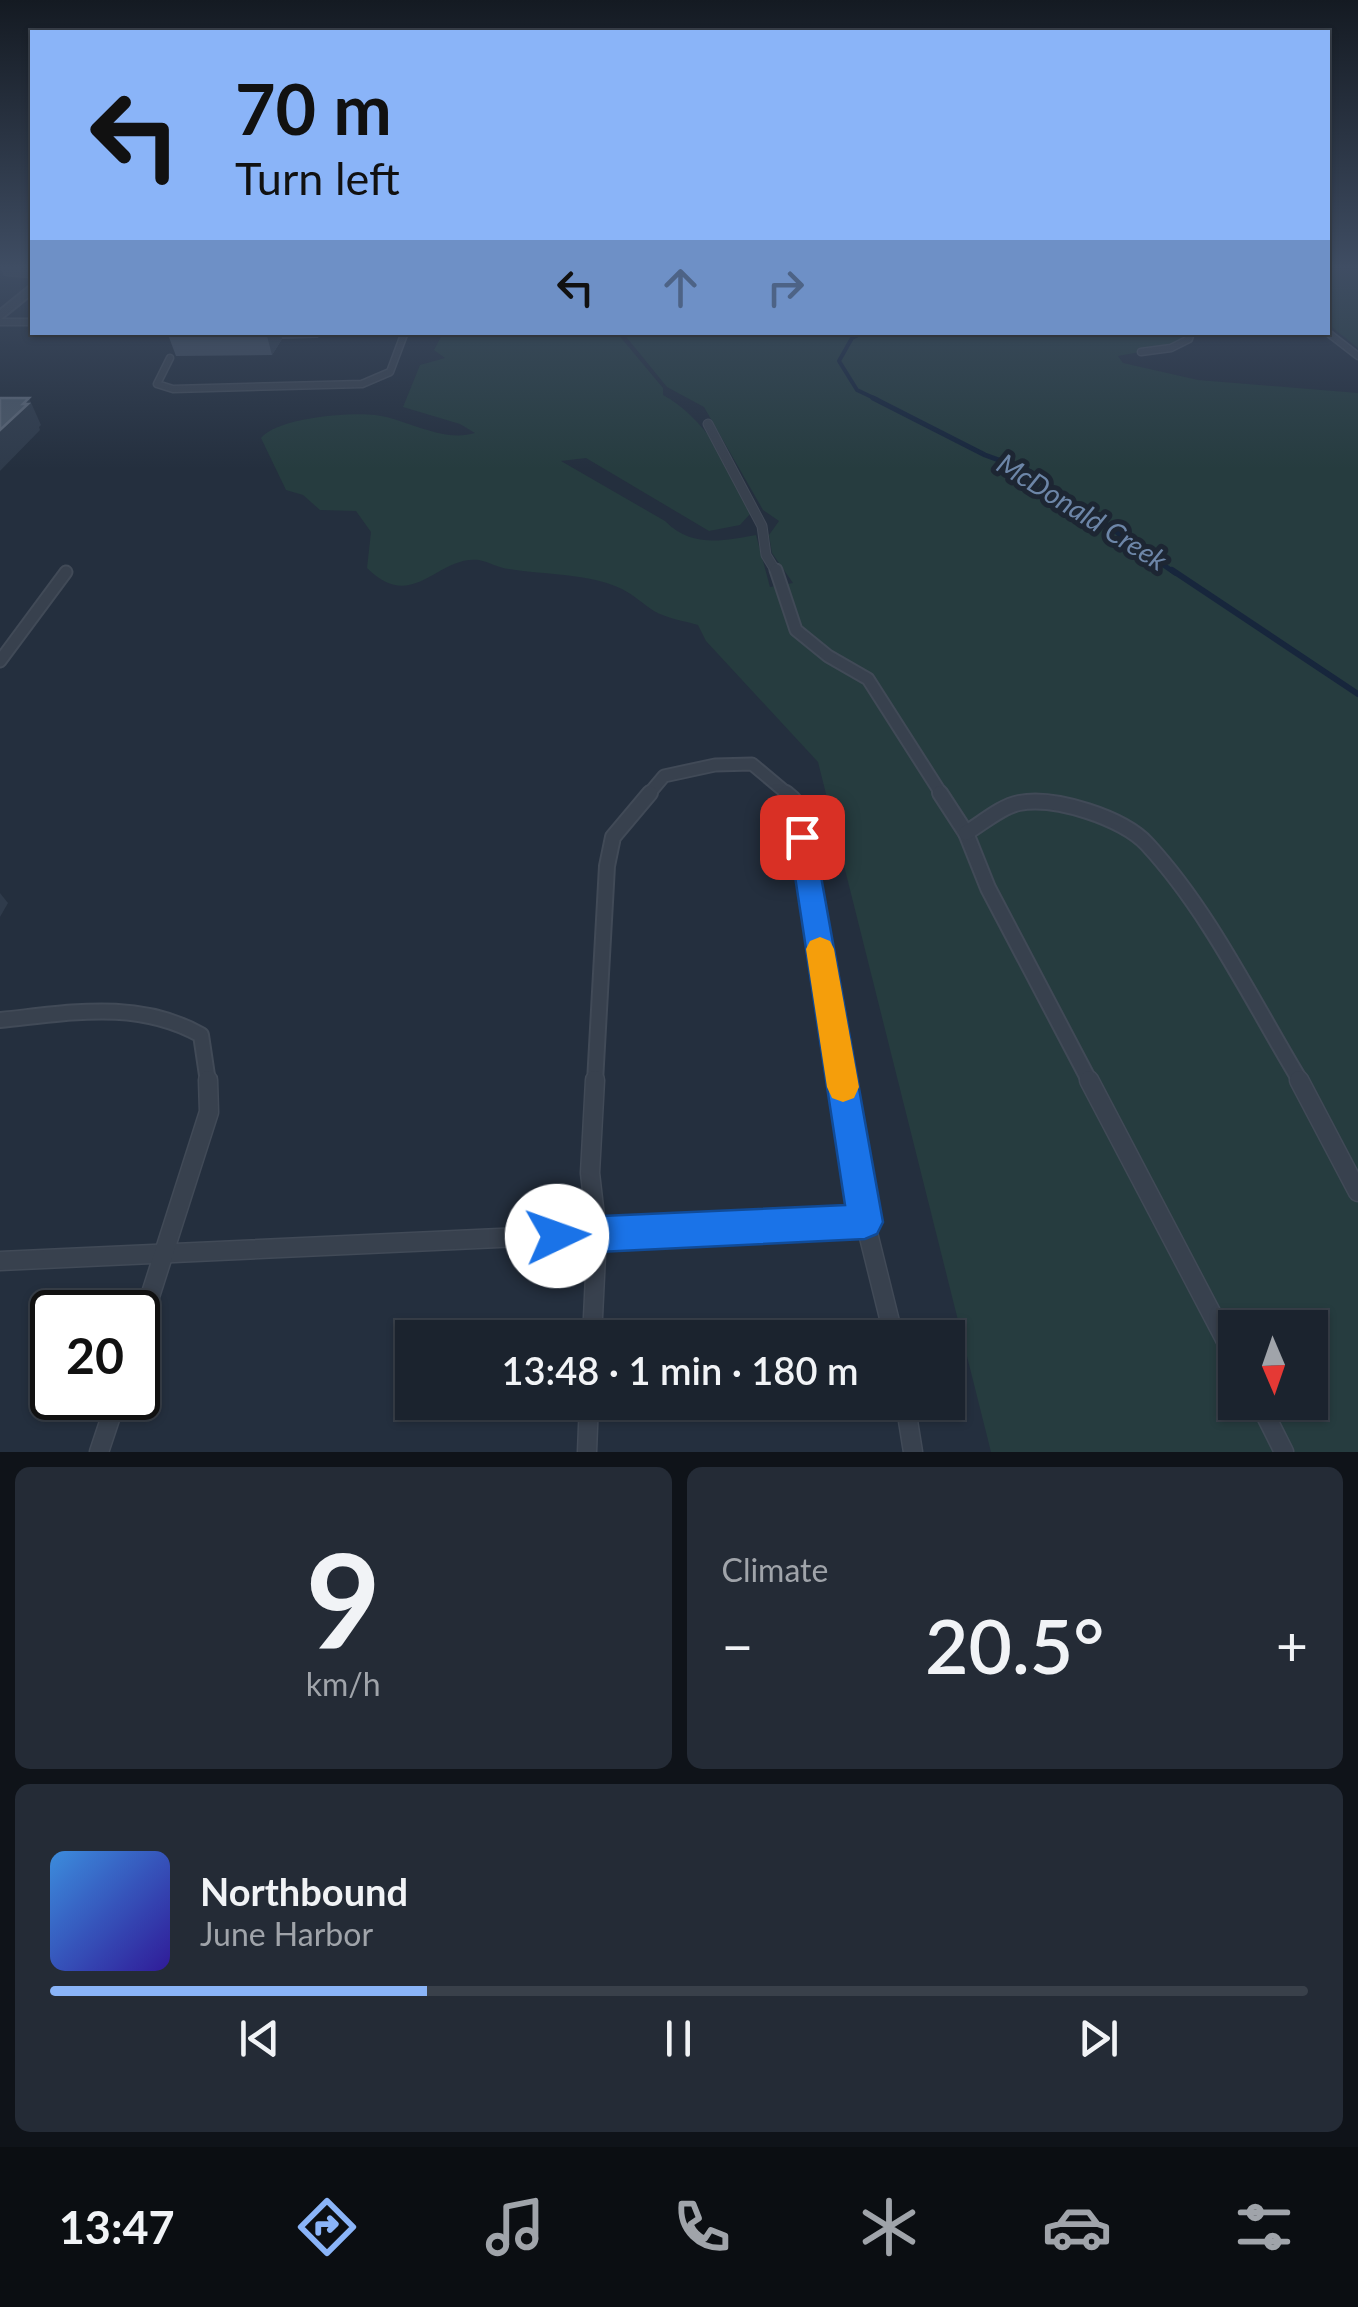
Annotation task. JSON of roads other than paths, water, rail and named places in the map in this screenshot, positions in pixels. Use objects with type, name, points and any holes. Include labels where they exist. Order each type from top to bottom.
[{"type":"lane","points":[[1330,334],[1358,356]]},
{"type":"lane","points":[[170,358],[157,384],[173,389],[362,384],[390,372],[404,335]]},
{"type":"lane","points":[[1141,352],[1171,348],[1191,335]]},
{"type":"lane","points":[[708,424],[762,526],[766,555],[776,570],[796,630],[828,656],[868,679],[966,833],[988,888],[1218,1326]]},
{"type":"lane","points":[[0,661],[66,572]]},
{"type":"lane","points":[[593,1320],[596,1234],[590,1173],[602,936],[607,866],[614,837],[664,776],[715,765],[752,764],[793,799],[865,1222],[890,1320]]},
{"type":"lane","points":[[966,833],[1018,803],[1070,805],[1128,829],[1146,843],[1198,912],[1319,1114],[1358,1192]]},
{"type":"lane","points":[[0,1020],[137,1010],[178,1018],[200,1035],[208,1067],[209,1112],[152,1290]]},
{"type":"lane","points":[[0,1261],[865,1222]]},
{"type":"lane","points":[[99,1452],[110,1420]]},
{"type":"lane","points":[[588,1452],[589,1420]]},
{"type":"lane","points":[[908,1420],[914,1452]]},
{"type":"lane","points":[[1268,1420],[1284,1452]]},
{"type":"waterway","name":"McDonald Creek","points":[[858,335],[852,338],[839,361],[857,390],[878,400]]},
{"type":"waterway","name":"McDonald Creek","points":[[873,398],[985,455],[1029,471],[1175,573]]},
{"type":"waterway","name":"McDonald Creek","points":[[1172,570],[1358,694]]}]
